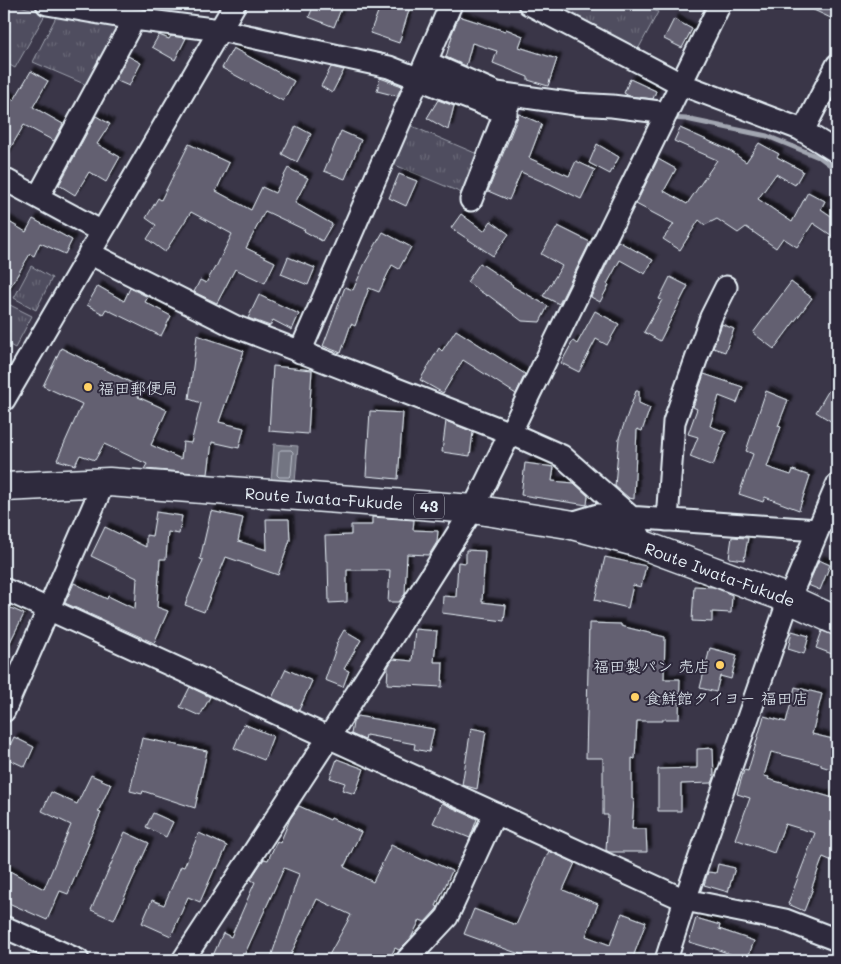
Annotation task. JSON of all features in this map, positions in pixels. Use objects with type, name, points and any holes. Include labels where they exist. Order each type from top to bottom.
[{"type":"main road","name":"Route Iwata-Fukude","points":[[4,487],[104,482],[473,509],[568,524],[644,546],[789,599],[837,620]]},
{"type":"street","points":[[47,4],[134,19],[220,30],[380,65],[422,70],[509,104],[612,106],[666,113]]},
{"type":"street","points":[[4,400],[235,4]]},
{"type":"street","points":[[300,352],[451,4]]},
{"type":"street","points":[[529,4],[681,84],[804,131],[837,152]]},
{"type":"street","points":[[183,960],[329,737],[473,509],[720,4]]},
{"type":"street","points":[[38,198],[134,19]]},
{"type":"street","points":[[804,131],[837,65]]},
{"type":"street","points":[[471,200],[509,104]]},
{"type":"street","points":[[4,179],[102,232]]},
{"type":"street","points":[[90,253],[234,326],[510,433],[562,456],[631,518],[644,546]]},
{"type":"street","points":[[667,520],[674,422],[711,317],[726,287]]},
{"type":"street","points":[[4,710],[104,482]]},
{"type":"street","points":[[666,960],[789,599],[837,485]]},
{"type":"street","points":[[568,524],[598,515],[818,530]]},
{"type":"street","points":[[4,590],[685,900],[785,920],[837,940]]},
{"type":"street","points":[[407,960],[447,918],[495,813]]},
{"type":"street","points":[[4,927],[78,960]]},
{"type":"green space","points":[[12,4],[46,13],[15,68],[4,62],[4,18]]},
{"type":"green space","points":[[539,4],[642,4],[658,12],[633,59]]},
{"type":"green space","points":[[58,13],[134,19],[96,89],[33,62]]},
{"type":"green space","points":[[400,121],[482,156],[464,194],[383,160]]},
{"type":"green space","points":[[31,266],[52,278],[36,310],[14,298]]},
{"type":"green space","points":[[10,305],[32,316],[15,348],[4,342],[4,317]]},
{"type":"water","points":[[274,444],[298,446],[295,483],[271,481]]},
{"type":"building","points":[[314,4],[343,4],[334,27],[309,17]]},
{"type":"building","points":[[381,4],[411,4],[399,43],[370,33]]},
{"type":"building","points":[[801,4],[837,4],[837,21]]},
{"type":"building","points":[[459,16],[505,31],[506,29],[523,36],[519,47],[557,59],[548,86],[528,80],[528,77],[493,63],[497,51],[472,43],[466,66],[446,57],[451,36]]},
{"type":"building","points":[[674,19],[692,29],[682,48],[664,39]]},
{"type":"building","points":[[159,35],[169,39],[171,36],[186,38],[175,60],[152,47]]},
{"type":"building","points":[[233,48],[294,81],[283,101],[222,68]]},
{"type":"building","points":[[128,56],[141,63],[129,86],[115,80]]},
{"type":"building","points":[[331,67],[344,70],[332,93],[321,86]]},
{"type":"building","points":[[31,71],[48,81],[33,107],[63,124],[54,141],[24,125],[4,159],[4,95],[14,100]]},
{"type":"building","points":[[380,78],[402,86],[397,96],[377,91]]},
{"type":"building","points":[[630,79],[656,91],[653,99],[629,96],[624,93]]},
{"type":"building","points":[[438,100],[454,106],[448,130],[427,118]]},
{"type":"building","points":[[519,114],[542,124],[529,158],[569,176],[576,161],[595,170],[581,199],[521,172],[509,200],[488,191]]},
{"type":"building","points":[[96,116],[110,124],[97,144],[120,157],[106,182],[89,172],[75,195],[59,185]]},
{"type":"building","points":[[296,126],[311,134],[297,162],[282,154]]},
{"type":"building","points":[[680,128],[729,150],[746,162],[759,143],[779,154],[777,157],[803,171],[795,185],[776,174],[758,199],[792,222],[808,192],[825,201],[821,209],[837,220],[837,239],[813,223],[797,247],[783,238],[776,248],[746,227],[738,233],[717,219],[705,225],[699,220],[680,250],[663,239],[674,224],[636,204],[658,159],[676,169],[664,191],[687,204],[717,160],[674,141]]},
{"type":"building","points":[[341,131],[361,140],[345,179],[324,171]]},
{"type":"building","points":[[189,144],[229,163],[216,191],[251,210],[262,187],[275,193],[288,168],[308,178],[295,203],[332,224],[322,241],[305,230],[265,211],[246,248],[275,262],[265,283],[235,269],[217,303],[194,292],[200,280],[206,283],[232,234],[191,212],[165,252],[147,239],[156,225],[146,218],[158,198],[161,200]]},
{"type":"building","points":[[597,144],[619,157],[610,174],[589,163]]},
{"type":"building","points":[[399,174],[417,181],[406,206],[389,198]]},
{"type":"building","points":[[461,214],[484,231],[491,221],[509,234],[493,256],[451,228]]},
{"type":"building","points":[[4,219],[26,232],[33,219],[72,240],[65,254],[40,243],[34,256],[30,254],[4,297]]},
{"type":"building","points":[[558,226],[590,242],[559,304],[543,296],[562,266],[541,254]]},
{"type":"building","points":[[383,232],[411,247],[399,269],[392,265],[379,292],[369,288],[355,326],[351,324],[341,353],[323,346],[345,287],[353,290],[365,263]]},
{"type":"building","points":[[618,241],[653,260],[645,274],[620,260],[600,302],[591,297]]},
{"type":"building","points":[[288,257],[315,268],[308,285],[281,274]]},
{"type":"building","points":[[480,263],[512,286],[548,306],[540,322],[522,321],[488,295],[467,282]]},
{"type":"building","points":[[670,277],[688,286],[660,341],[644,332],[662,300],[659,299]]},
{"type":"building","points":[[791,282],[812,298],[774,349],[753,333]]},
{"type":"building","points":[[98,286],[124,301],[130,288],[148,297],[145,302],[171,316],[161,336],[106,309],[103,314],[87,305]]},
{"type":"building","points":[[259,295],[299,314],[292,330],[273,320],[270,326],[248,318]]},
{"type":"building","points":[[595,311],[619,324],[607,345],[596,339],[579,372],[561,363],[573,341],[577,344]]},
{"type":"building","points":[[722,324],[734,329],[725,352],[713,348]]},
{"type":"building","points":[[456,330],[525,374],[516,394],[463,360],[443,393],[420,380],[439,348],[442,351]]},
{"type":"building","points":[[197,335],[244,351],[219,422],[244,428],[239,448],[212,442],[208,474],[144,469],[147,464],[104,444],[95,460],[80,455],[75,465],[57,460],[82,404],[43,386],[61,348],[142,388],[138,397],[167,410],[151,445],[181,459],[183,442],[191,443],[201,403],[189,399]]},
{"type":"building","points":[[273,366],[312,370],[308,434],[269,431]]},
{"type":"building","points":[[704,374],[743,387],[737,403],[719,396],[710,426],[726,432],[713,466],[690,457],[698,437],[688,434],[697,409],[693,407]]},
{"type":"building","points":[[829,390],[837,395],[837,425],[816,412]]},
{"type":"building","points":[[636,391],[639,391],[639,403],[650,408],[642,431],[637,429],[634,499],[629,498],[615,486],[619,438]]},
{"type":"building","points":[[766,391],[788,400],[778,426],[781,427],[767,467],[791,475],[793,470],[810,476],[799,510],[765,497],[763,502],[739,494],[753,454],[746,451]]},
{"type":"building","points":[[370,411],[403,413],[398,479],[366,476]]},
{"type":"building","points":[[446,421],[473,432],[470,456],[442,452]]},
{"type":"building","points":[[525,463],[554,467],[552,481],[574,483],[588,496],[587,505],[521,495]]},
{"type":"building","points":[[211,511],[243,518],[238,541],[267,550],[266,519],[289,519],[290,540],[278,575],[226,557],[204,612],[185,605],[203,560],[200,559]]},
{"type":"building","points":[[156,512],[182,516],[179,534],[168,532],[166,559],[160,559],[157,607],[168,611],[154,643],[65,603],[74,583],[107,599],[108,596],[135,609],[137,578],[91,556],[105,527],[146,547],[146,535],[152,536]]},
{"type":"building","points":[[372,517],[414,520],[413,530],[438,531],[437,542],[429,555],[407,554],[405,594],[399,602],[388,602],[390,570],[347,570],[347,602],[329,603],[328,561],[326,561],[325,536],[351,535],[351,525],[372,525]]},
{"type":"building","points":[[732,537],[748,538],[744,560],[729,558]]},
{"type":"building","points":[[466,550],[485,551],[482,602],[506,605],[504,621],[442,613],[443,596],[456,597],[458,562],[466,563]]},
{"type":"building","points":[[605,557],[646,566],[641,587],[633,585],[628,608],[595,600]]},
{"type":"building","points":[[819,560],[830,565],[820,590],[808,585]]},
{"type":"building","points":[[694,586],[713,587],[732,595],[731,613],[712,612],[712,622],[692,621]]},
{"type":"building","points":[[4,605],[24,614],[4,654]]},
{"type":"building","points":[[589,623],[621,624],[621,626],[665,637],[664,679],[680,679],[679,719],[637,721],[635,759],[632,758],[632,799],[634,799],[632,829],[646,829],[647,852],[609,852],[606,850],[608,815],[603,815],[603,758],[586,758]]},
{"type":"building","points":[[415,629],[437,631],[434,662],[443,662],[442,687],[387,684],[388,667],[393,659],[412,661]]},
{"type":"building","points":[[344,630],[361,640],[344,669],[349,671],[343,687],[325,680],[336,644]]},
{"type":"building","points":[[792,631],[809,636],[804,654],[788,649]]},
{"type":"building","points":[[822,631],[837,636],[832,654],[816,648]]},
{"type":"building","name":"福田製パン 売店","points":[[710,648],[737,655],[731,679],[720,676],[716,692],[700,688]]},
{"type":"building","points":[[286,669],[312,681],[299,710],[272,698]]},
{"type":"building","points":[[190,687],[210,697],[200,716],[180,707]]},
{"type":"building","points":[[795,687],[822,694],[812,734],[837,740],[837,771],[821,766],[821,764],[771,752],[764,776],[769,777],[768,779],[837,799],[837,863],[823,857],[804,911],[788,904],[815,833],[785,824],[774,853],[735,839],[750,798],[737,794],[744,770],[748,771],[764,716],[786,722]]},
{"type":"building","points":[[357,716],[434,729],[429,752],[414,749],[415,744],[366,735],[365,740],[351,734],[353,723]]},
{"type":"building","points":[[244,724],[273,736],[264,760],[234,748]]},
{"type":"building","points":[[471,728],[486,731],[477,789],[462,785]]},
{"type":"building","points":[[14,737],[34,747],[25,767],[4,757]]},
{"type":"building","points":[[142,738],[207,751],[195,808],[143,791],[142,794],[130,791]]},
{"type":"building","points":[[713,748],[714,778],[712,783],[681,784],[681,811],[658,811],[658,769],[697,768],[697,749]]},
{"type":"building","points":[[337,759],[364,769],[355,794],[342,790],[345,783],[330,778]]},
{"type":"building","points":[[91,775],[111,784],[98,812],[101,813],[87,843],[89,843],[68,894],[60,891],[47,920],[4,901],[4,868],[44,889],[71,825],[42,811],[51,792],[77,804]]},
{"type":"building","points":[[442,803],[477,819],[470,838],[433,823]]},
{"type":"building","points":[[299,806],[361,832],[344,867],[373,882],[391,845],[452,871],[436,906],[438,907],[436,910],[425,922],[420,920],[411,938],[399,950],[395,948],[389,960],[338,960],[329,955],[351,915],[317,899],[288,960],[270,960],[299,874],[284,868],[242,960],[211,960],[223,933],[231,937],[255,882],[251,880],[254,874],[264,859],[268,860],[277,841],[280,843],[290,819]]},
{"type":"building","points":[[153,813],[173,822],[166,837],[146,827]]},
{"type":"building","points":[[125,832],[149,843],[114,920],[91,910]]},
{"type":"building","points":[[199,833],[227,846],[200,902],[188,897],[171,936],[142,923],[152,900],[164,905],[181,866],[184,867]]},
{"type":"building","points":[[549,851],[575,863],[563,890],[598,904],[586,936],[610,945],[622,913],[646,922],[632,960],[536,960],[464,934],[474,909],[516,925]]},
{"type":"building","points":[[718,864],[735,868],[728,892],[704,885],[708,872],[716,873]]},
{"type":"building","points":[[696,918],[720,925],[719,929],[754,941],[747,960],[689,942]]},
{"type":"waterway","points":[[242,25],[261,28]]},
{"type":"waterway","points":[[670,118],[686,119],[767,136],[821,158],[837,170]]},
{"type":"place","name":"福田郵便局","points":[[88,387]]},
{"type":"place","name":"福田製パン 売店","points":[[720,665]]},
{"type":"place","name":"食鮮館タイヨー 福田店","points":[[635,697]]}]
